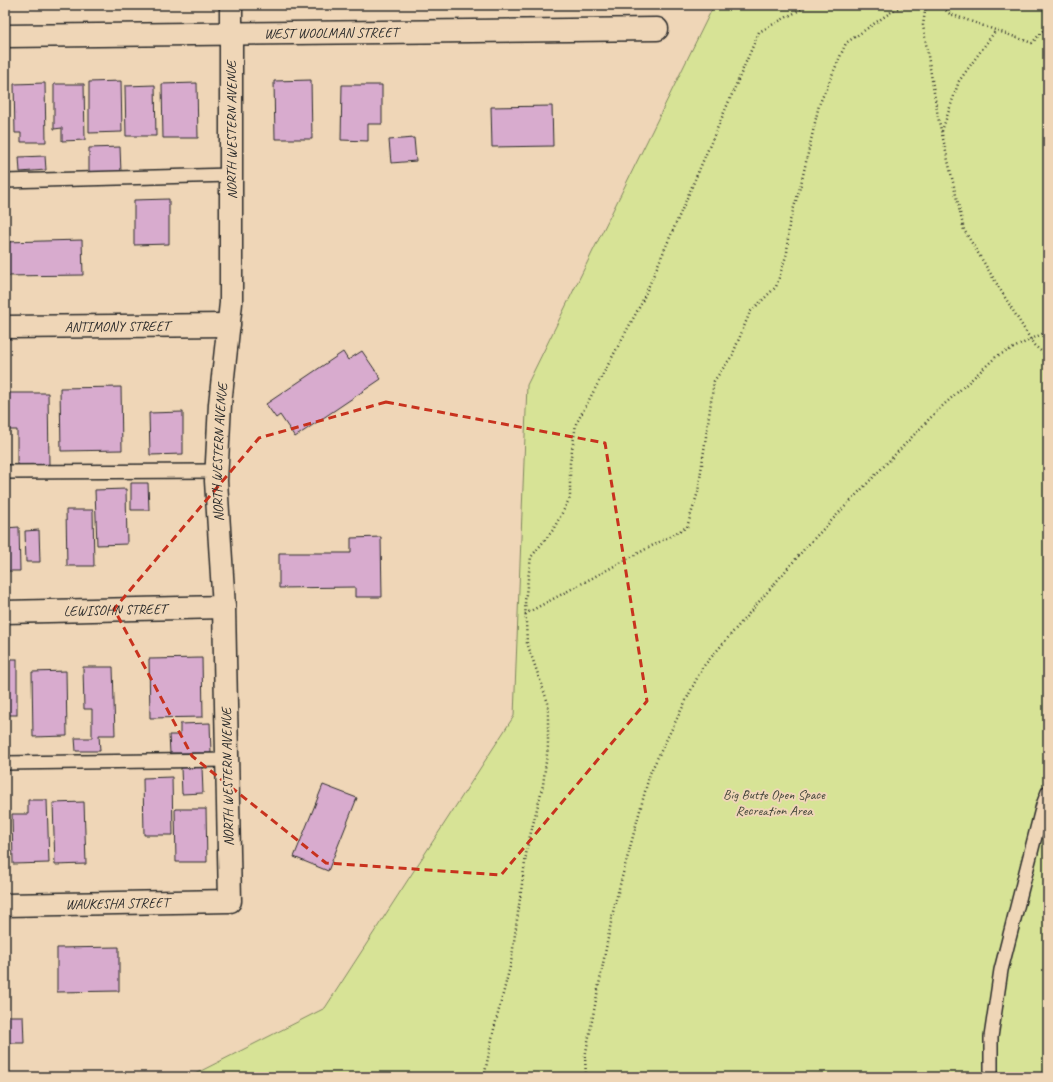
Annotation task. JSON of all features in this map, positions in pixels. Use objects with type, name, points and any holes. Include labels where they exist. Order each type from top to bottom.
[{"type":"street","name":"NORTH WESTERN AVENUE","points":[[230,901],[224,607],[217,471],[220,404],[229,325],[231,5]]},
{"type":"street","name":"WEST WOOLMAN STREET","points":[[5,36],[657,29]]},
{"type":"street","name":"ANTIMONY STREET","points":[[5,327],[229,325]]},
{"type":"street","name":"LEWISOHN STREET","points":[[5,612],[224,607]]},
{"type":"street","name":"WAUKESHA STREET","points":[[5,905],[230,901]]},
{"type":"lane","points":[[5,181],[231,175]]},
{"type":"lane","points":[[5,472],[217,471]]},
{"type":"lane","points":[[5,763],[227,760]]},
{"type":"lane","points":[[991,1077],[991,1037],[1001,970],[1048,792]]},
{"type":"path","points":[[484,1077],[494,1029],[511,963],[527,848],[543,785],[548,746],[548,703],[527,644],[525,601],[531,557],[553,530],[570,498],[570,463],[576,424],[641,304],[759,32],[809,5]]},
{"type":"path","points":[[525,614],[687,527],[698,492],[714,380],[732,356],[750,312],[776,287],[787,253],[788,224],[801,184],[819,105],[846,43],[894,10],[905,5]]},
{"type":"path","points":[[926,5],[923,25],[942,132],[964,230],[1034,345],[1048,357]]},
{"type":"path","points":[[940,5],[950,14],[1032,43],[1048,24]]},
{"type":"path","points":[[942,132],[959,80],[996,30]]},
{"type":"path","points":[[586,1077],[585,1057],[614,907],[650,773],[702,668],[806,547],[936,412],[997,356],[1048,331]]},
{"type":"highlighted area","points":[[386,402],[605,443],[647,701],[501,875],[326,863],[192,756],[114,609],[259,438]]},
{"type":"green space","name":"Big Butte Open Space Recreation Area","points":[[717,5],[1048,5],[1048,1077],[189,1077],[325,1008],[514,716],[527,385],[711,11]]},
{"type":"building","points":[[311,80],[312,139],[275,139],[274,81]]},
{"type":"building","points":[[121,81],[122,132],[89,133],[89,82]]},
{"type":"building","points":[[45,83],[46,142],[21,142],[21,133],[15,133],[14,84]]},
{"type":"building","points":[[197,83],[198,138],[163,138],[162,84]]},
{"type":"building","points":[[54,84],[84,84],[85,140],[62,141],[62,128],[54,129]]},
{"type":"building","points":[[155,85],[156,136],[126,136],[125,86]]},
{"type":"building","points":[[342,85],[382,85],[382,124],[368,124],[368,141],[341,140]]},
{"type":"building","points":[[552,106],[553,146],[492,147],[491,107]]},
{"type":"building","points":[[414,138],[416,161],[391,163],[389,140]]},
{"type":"building","points":[[120,147],[121,173],[89,174],[89,148]]},
{"type":"building","points":[[45,156],[46,170],[20,172],[19,157]]},
{"type":"building","points":[[169,199],[169,244],[134,245],[134,200]]},
{"type":"building","points":[[82,240],[83,275],[5,276],[5,242]]},
{"type":"building","points":[[362,351],[381,379],[295,437],[280,415],[276,418],[266,404],[343,352],[348,360]]},
{"type":"building","points":[[121,387],[122,450],[61,451],[60,388]]},
{"type":"building","points":[[5,393],[48,393],[49,465],[17,465],[17,430],[5,430]]},
{"type":"building","points":[[183,412],[183,454],[150,455],[149,413]]},
{"type":"building","points":[[131,483],[148,483],[149,510],[131,510]]},
{"type":"building","points":[[126,489],[127,544],[97,545],[95,490]]},
{"type":"building","points":[[66,510],[93,510],[94,566],[67,566]]},
{"type":"building","points":[[19,527],[20,571],[5,571],[5,528]]},
{"type":"building","points":[[39,530],[40,562],[26,562],[25,531]]},
{"type":"building","points":[[381,537],[382,597],[355,597],[355,587],[279,588],[279,553],[351,553],[351,538]]},
{"type":"building","points":[[202,658],[203,717],[150,718],[149,659]]},
{"type":"building","points":[[5,659],[17,659],[17,715],[5,715]]},
{"type":"building","points":[[83,667],[113,667],[115,735],[99,735],[100,751],[76,751],[75,738],[92,738],[92,709],[84,709]]},
{"type":"building","points":[[66,671],[67,736],[33,737],[32,672]]},
{"type":"building","points":[[210,723],[211,753],[170,753],[169,735],[180,735],[180,724]]},
{"type":"building","points":[[202,767],[203,793],[182,794],[181,768]]},
{"type":"building","points":[[172,777],[173,835],[144,835],[143,778]]},
{"type":"building","points":[[323,785],[357,798],[328,871],[294,857]]},
{"type":"building","points":[[28,800],[47,800],[49,863],[13,864],[12,814],[28,814]]},
{"type":"building","points":[[84,802],[86,864],[55,865],[53,803]]},
{"type":"building","points":[[175,809],[206,809],[207,862],[176,862]]},
{"type":"building","points":[[119,947],[119,991],[57,992],[57,948]]},
{"type":"building","points":[[5,1016],[23,1016],[24,1043],[5,1043]]}]
